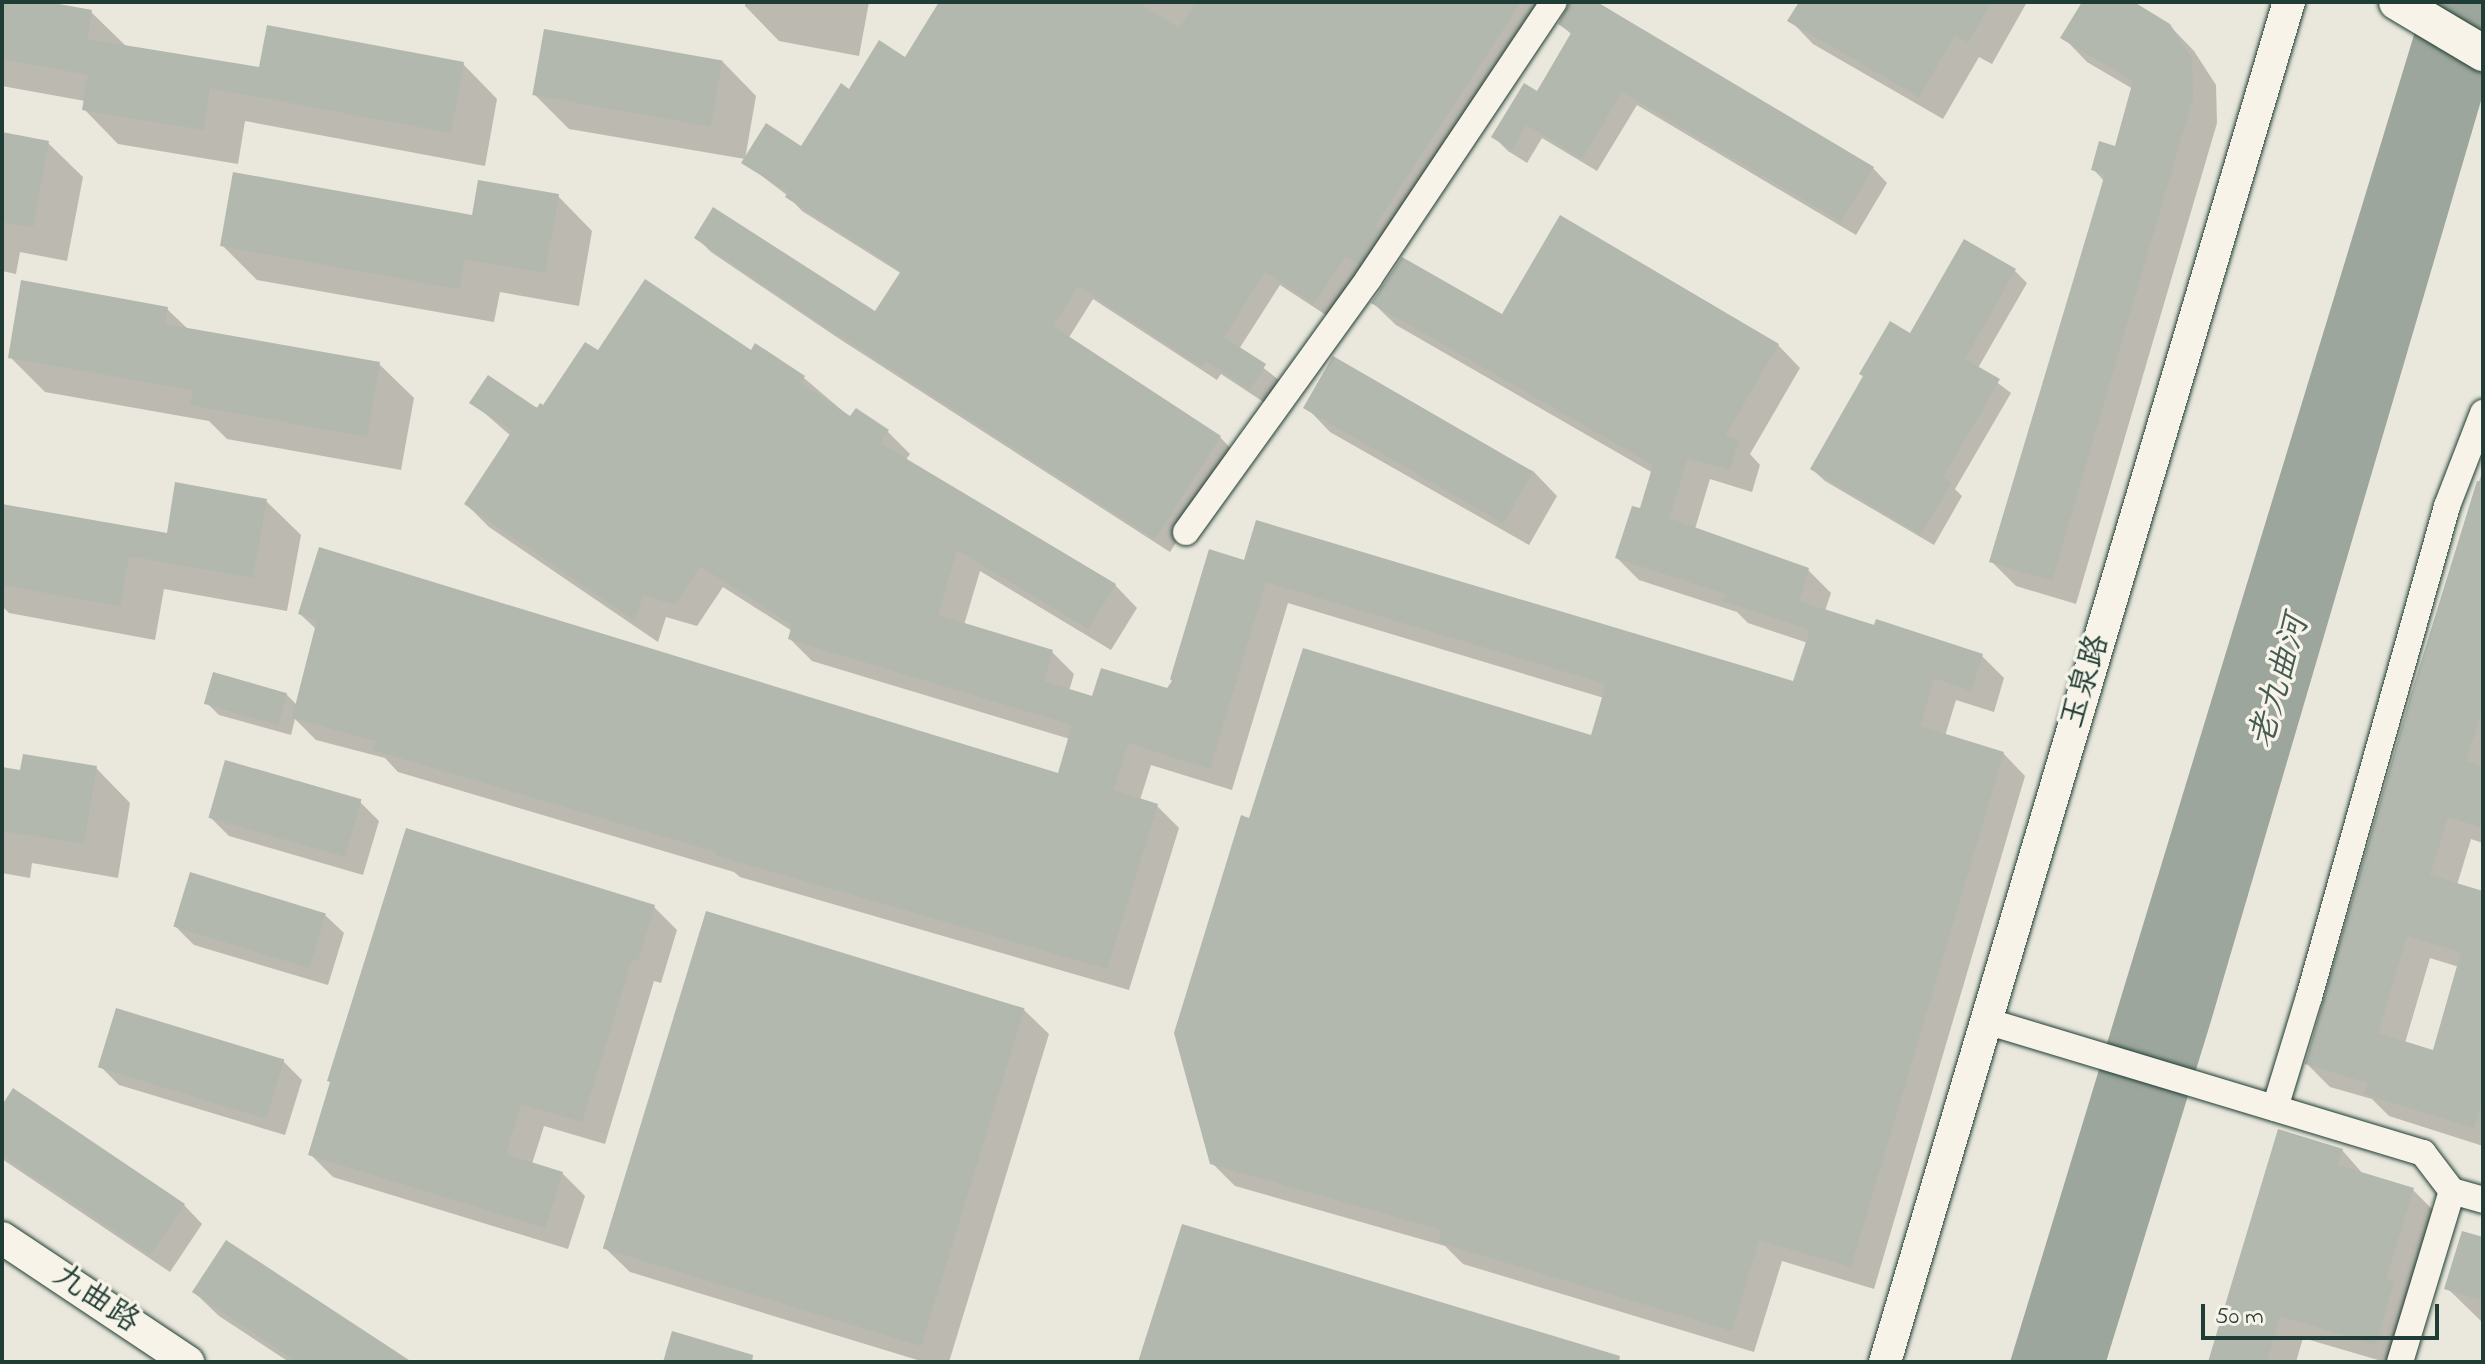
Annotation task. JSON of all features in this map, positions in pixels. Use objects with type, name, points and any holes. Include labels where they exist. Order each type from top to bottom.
[{"type":"main road","points":[[2397,2],[2483,53]]},
{"type":"street","points":[[1186,532],[1369,278],[1554,2]]},
{"type":"street","name":"玉泉路","points":[[1885,1362],[2289,2]]},
{"type":"street","points":[[2275,1108],[2447,506],[2483,413]]},
{"type":"street","points":[[1986,1021],[2423,1153],[2452,1191],[2483,1200]]},
{"type":"street","points":[[2400,1362],[2452,1191]]},
{"type":"street","name":"九曲路","points":[[2,1238],[188,1362]]},
{"type":"water","name":"老九曲河","points":[[2424,2],[2483,2],[2483,94],[2211,1021],[2106,1362],[2010,1362]]},
{"type":"building","points":[[2,2],[48,2],[92,10],[87,39],[259,67],[267,25],[464,62],[451,133],[210,88],[204,130],[82,110],[88,75],[2,59]]},
{"type":"building","points":[[939,2],[1137,2],[1179,28],[1196,2],[1521,2],[1375,226],[1381,229],[1359,264],[1346,256],[1314,304],[1265,272],[1224,337],[1266,364],[1250,390],[1206,361],[1202,367],[1078,286],[1053,326],[1221,436],[1155,539],[818,322],[694,238],[713,207],[875,311],[901,271],[785,197],[788,192],[741,163],[766,123],[801,146],[841,83],[849,89],[879,40],[905,57]]},
{"type":"building","points":[[1570,2],[1597,2],[1874,167],[1841,222],[1622,92],[1582,159],[1527,125],[1512,150],[1491,137],[1524,83],[1537,91],[1571,33],[1558,24]]},
{"type":"building","points":[[1799,2],[1991,2],[1968,43],[1955,35],[1919,97],[1787,21]]},
{"type":"building","points":[[2082,2],[2134,2],[2170,24],[2192,59],[2193,98],[2052,581],[1989,562],[2105,174],[2091,170],[2099,141],[2115,146],[2133,81],[2060,38]]},
{"type":"building","points":[[544,29],[722,60],[711,126],[532,95]]},
{"type":"building","points":[[2,132],[49,141],[33,227],[2,222]]},
{"type":"building","points":[[233,172],[472,215],[478,180],[559,194],[545,273],[465,259],[460,289],[220,246]]},
{"type":"building","points":[[1560,215],[1779,344],[1725,436],[1739,440],[1730,470],[1688,458],[1669,518],[1809,568],[1799,601],[1874,625],[1876,619],[1983,654],[1971,691],[1934,678],[1920,726],[2004,752],[1851,1267],[1759,1240],[1732,1331],[1438,1242],[1442,1230],[1210,1164],[1174,1033],[1241,815],[1249,818],[1303,648],[1591,735],[1606,684],[1266,582],[1210,769],[1128,743],[1114,790],[1158,804],[1107,969],[715,855],[716,852],[373,750],[376,741],[292,718],[317,620],[298,614],[319,547],[1058,773],[1072,725],[788,639],[792,625],[700,566],[675,605],[643,595],[635,621],[464,504],[512,431],[469,403],[488,375],[537,408],[540,403],[543,405],[585,342],[598,350],[645,279],[751,350],[755,343],[805,376],[801,383],[850,416],[856,408],[889,430],[880,443],[1116,584],[1088,629],[957,550],[938,615],[1053,650],[1044,681],[1092,696],[1101,668],[1167,688],[1172,681],[1170,679],[1209,549],[1244,560],[1256,520],[1793,681],[1810,630],[1723,601],[1725,594],[1615,558],[1632,506],[1640,508],[1653,465],[1371,303],[1402,257],[1502,314]]},
{"type":"building","points":[[1964,239],[2016,269],[1965,359],[2000,379],[1943,478],[1951,483],[1921,535],[1810,469],[1863,376],[1859,374],[1890,321],[1910,333]]},
{"type":"building","points":[[21,280],[168,307],[165,324],[380,362],[367,437],[190,405],[193,390],[8,358]]},
{"type":"building","points":[[1333,356],[1533,472],[1503,523],[1303,408]]},
{"type":"building","points":[[2477,481],[2483,482],[2483,706],[2466,761],[2483,766],[2483,828],[2448,817],[2430,875],[2483,891],[2483,1100],[2474,1128],[2364,1094],[2368,1083],[2305,1064],[2411,694]],"holes":[[[2407,936],[2461,952],[2433,1050],[2378,1033]]]},
{"type":"building","points":[[175,482],[267,499],[253,578],[129,556],[120,606],[2,585],[2,504],[167,533]]},
{"type":"building","points":[[213,672],[287,693],[278,725],[204,704]]},
{"type":"building","points":[[23,754],[97,766],[84,844],[2,831],[2,767],[20,770]]},
{"type":"building","points":[[225,760],[361,799],[345,857],[208,818]]},
{"type":"building","points":[[406,828],[655,905],[638,961],[632,960],[582,1122],[521,1104],[506,1154],[563,1172],[545,1228],[308,1155],[330,1082],[327,1081]]},
{"type":"building","points":[[190,872],[326,914],[309,968],[173,927]]},
{"type":"building","points":[[706,911],[1024,1008],[921,1346],[603,1249]]},
{"type":"building","points":[[116,1008],[284,1059],[266,1119],[98,1067]]},
{"type":"building","points":[[13,1088],[185,1204],[150,1255],[2,1155],[2,1105]]},
{"type":"building","points":[[2278,1129],[2343,1149],[2338,1165],[2414,1188],[2386,1280],[2394,1282],[2376,1345],[2280,1316],[2267,1362],[2208,1362]]},
{"type":"building","points":[[1182,1224],[1620,1356],[1619,1362],[1138,1362]]},
{"type":"building","points":[[2462,1231],[2483,1237],[2483,1301],[2444,1289]]},
{"type":"building","points":[[226,1240],[412,1362],[298,1362],[192,1292]]},
{"type":"building","points":[[672,1331],[753,1355],[752,1362],[663,1362]]}]
